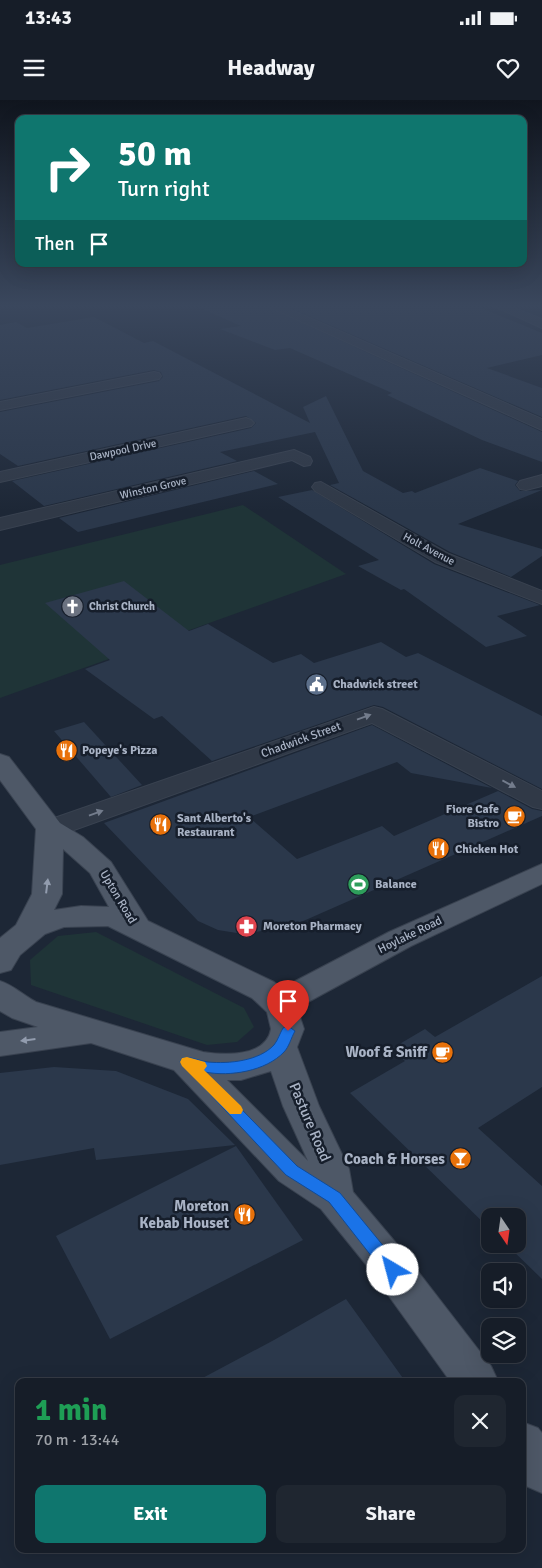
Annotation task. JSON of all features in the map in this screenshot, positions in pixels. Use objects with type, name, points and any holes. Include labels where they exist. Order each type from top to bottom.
[{"type":"main road","name":"Upton Road","points":[[0,762],[50,829],[73,843],[101,868],[138,930]]},
{"type":"main road","points":[[1,958],[28,931],[47,894],[50,829]]},
{"type":"main road","name":"Hoylake Road","points":[[280,1003],[400,939],[542,873]]},
{"type":"main road","points":[[0,992],[6,1000],[24,1010],[208,1068],[247,1066],[268,1058],[280,1047],[288,1031],[280,1003],[263,990],[114,917],[68,916],[28,931]]},
{"type":"main road","points":[[0,1044],[92,1032]]},
{"type":"main road","name":"Pasture Road","points":[[280,1047],[302,1106],[330,1169],[335,1198]]},
{"type":"main road","name":"Pasture Road","points":[[187,1062],[292,1170],[335,1198],[382,1255],[474,1378]]},
{"type":"main road","points":[[526,1449],[542,1470]]},
{"type":"street","points":[[428,375],[542,425]]},
{"type":"street","points":[[0,406],[154,376]]},
{"type":"street","name":"Dawpool Drive","points":[[0,477],[246,423]]},
{"type":"street","name":"Winston Grove","points":[[0,524],[294,456],[304,461]]},
{"type":"street","name":"Holt Avenue","points":[[321,487],[442,558],[542,598]]},
{"type":"street","name":"Chadwick Street","points":[[50,829],[374,714],[542,801]]},
{"type":"green space","points":[[243,505],[346,574],[0,698],[0,565]]},
{"type":"green space","points":[[96,932],[244,1008],[254,1027],[237,1042],[207,1045],[31,985],[30,960],[58,936]]},
{"type":"building","points":[[0,375],[131,375],[0,400]]},
{"type":"building","points":[[162,375],[217,375],[310,423],[303,407],[326,396],[363,471],[403,493],[412,491],[415,493],[480,468],[518,481],[515,485],[520,491],[542,490],[458,524],[542,549],[542,556],[511,577],[450,552],[330,485],[339,483],[315,432],[220,452],[237,461],[44,506],[12,481],[251,428],[256,423],[246,416],[18,466],[0,454],[0,412],[159,381],[163,377]]},
{"type":"building","points":[[350,375],[416,375],[542,432],[542,462],[482,440],[387,395],[392,393]]},
{"type":"building","points":[[444,375],[505,375],[542,388],[542,417]]},
{"type":"building","points":[[254,471],[278,484],[78,532],[59,518]]},
{"type":"building","points":[[312,490],[434,564],[540,605],[497,616],[527,636],[486,647],[404,589],[401,590],[358,566],[379,560],[278,497]]},
{"type":"building","points":[[124,581],[189,631],[208,624],[273,663],[301,654],[314,663],[381,642],[406,657],[418,653],[542,716],[542,789],[383,707],[374,705],[212,761],[162,716],[154,719],[85,669],[110,660],[45,603]]},
{"type":"building","points":[[84,722],[142,785],[111,797],[54,731]]},
{"type":"building","points":[[372,725],[492,788],[411,773],[397,762],[249,817],[297,859],[382,826],[394,836],[498,791],[532,809],[542,811],[542,816],[292,926],[243,934],[218,930],[198,921],[104,823]]},
{"type":"building","points":[[542,976],[542,1087],[478,1128],[542,1186],[542,1279],[515,1253],[526,1253],[526,1208],[481,1208],[481,1220],[350,1093],[405,1061],[391,1049],[425,1029],[435,1037]]},
{"type":"building","points":[[54,1067],[116,1071],[188,1099],[235,1145],[96,1160],[94,1148],[0,1165],[0,1073]]},
{"type":"building","points":[[236,1146],[303,1240],[110,1339],[56,1236]]},
{"type":"building","points":[[346,1299],[403,1378],[203,1378]]},
{"type":"slow traffic","points":[[200,1066],[187,1062],[236,1110]]},
{"type":"place","name":"Christ Church","points":[[73,606]]},
{"type":"place","name":"Chadwick street","points":[[317,684]]},
{"type":"place","name":"Popeye's Pizza","points":[[66,750]]},
{"type":"place","name":"Fiore Cafe Bistro","points":[[515,816]]},
{"type":"place","name":"Sant Alberto's Restaurant","points":[[161,825]]},
{"type":"place","name":"Chicken Hot","points":[[439,849]]},
{"type":"place","name":"Balance","points":[[359,884]]},
{"type":"place","name":"Moreton Pharmacy","points":[[247,926]]},
{"type":"place","name":"Woof & Sniff","points":[[443,1052]]},
{"type":"place","name":"Coach & Horses","points":[[461,1159]]},
{"type":"place","name":"Moreton Kebab Houset","points":[[245,1215]]},
{"type":"route","points":[[288,1031],[280,1047],[268,1058],[247,1066],[208,1068],[187,1062],[230,1104],[292,1170],[335,1198],[393,1270]]}]
